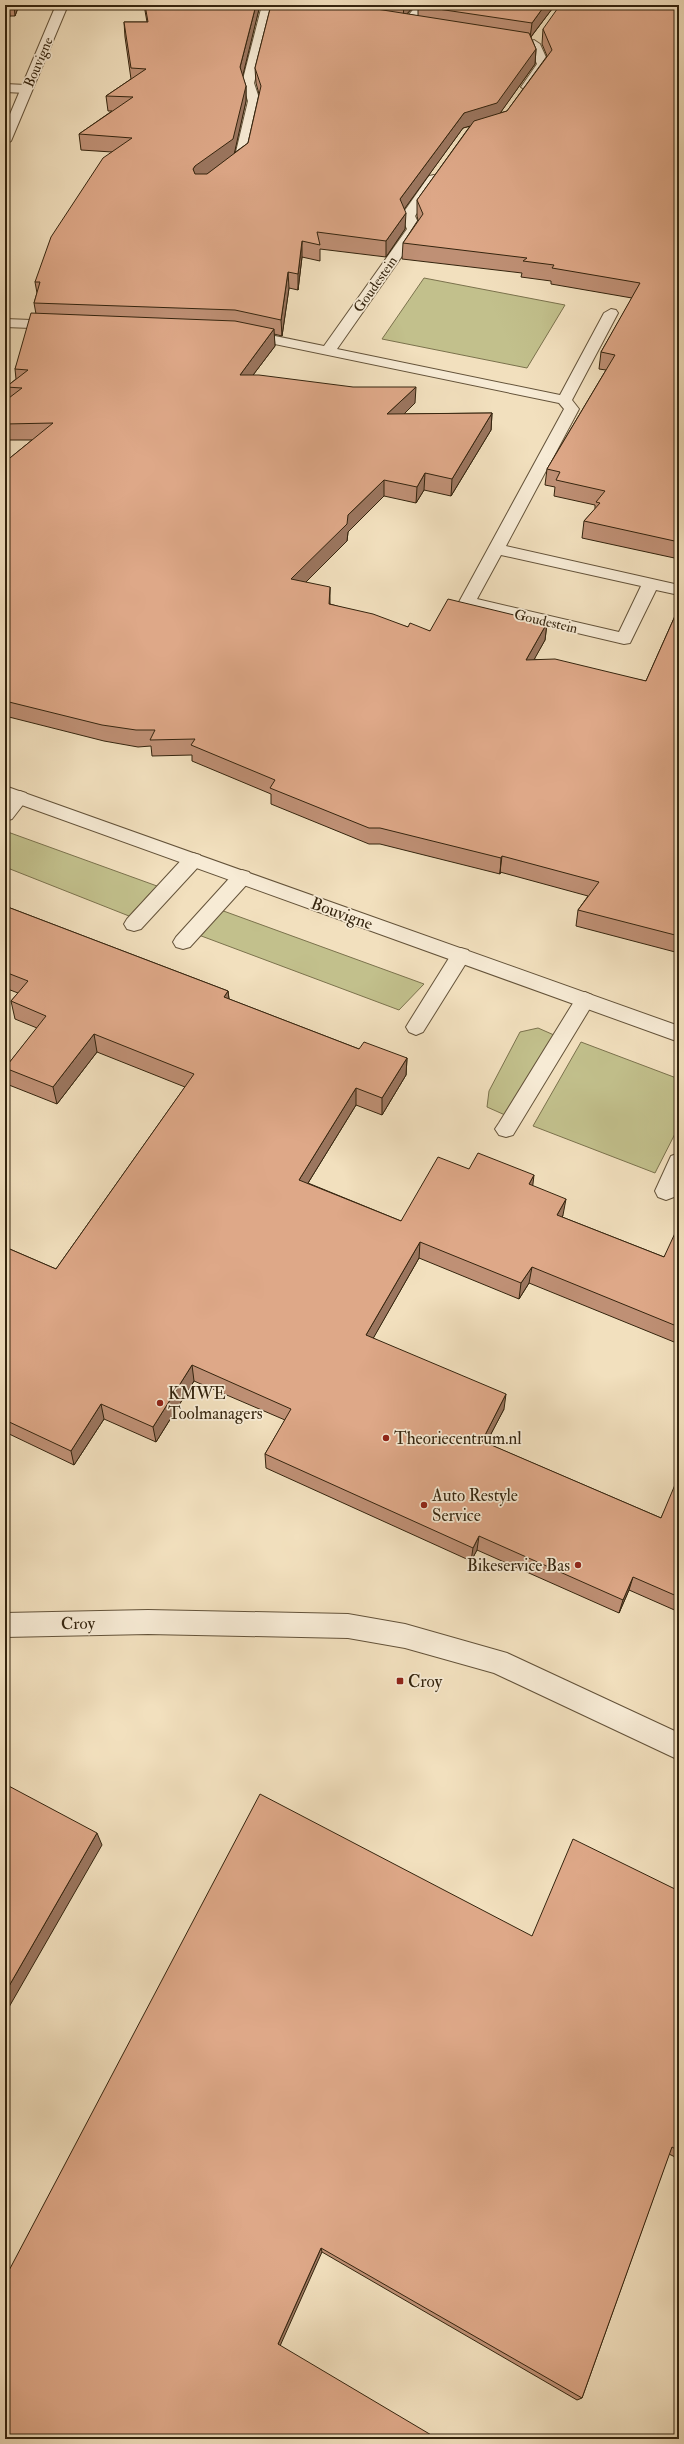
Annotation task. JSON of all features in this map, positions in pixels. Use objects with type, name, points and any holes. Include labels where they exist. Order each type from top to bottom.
[{"type":"street","name":"Bouvigne","points":[[5,141],[62,5]]},
{"type":"street","points":[[219,174],[241,158],[254,101],[248,83],[268,5]]},
{"type":"street","points":[[392,22],[413,25],[424,5]]},
{"type":"street","points":[[534,44],[543,33]]},
{"type":"street","points":[[519,42],[534,44]]},
{"type":"street","points":[[518,99],[543,64],[534,44]]},
{"type":"street","points":[[5,88],[26,89]]},
{"type":"street","name":"Goudestein","points":[[328,351],[414,229],[408,216],[442,169]]},
{"type":"street","points":[[228,332],[328,351],[564,400],[611,313]]},
{"type":"street","points":[[5,323],[73,326]]},
{"type":"street","name":"Goudestein","points":[[564,400],[572,409],[467,602],[624,640],[650,584]]},
{"type":"street","points":[[497,548],[679,590]]},
{"type":"street","name":"Bouvigne","points":[[13,795],[679,1034]]},
{"type":"street","points":[[5,815],[13,795]]},
{"type":"street","points":[[134,924],[193,860]]},
{"type":"street","points":[[183,942],[242,877]]},
{"type":"street","points":[[416,1028],[461,955]]},
{"type":"street","points":[[506,1129],[585,1000]]},
{"type":"street","points":[[666,1191],[679,1162]]},
{"type":"street","name":"Croy","points":[[5,1625],[148,1622],[355,1627],[405,1636],[498,1662],[679,1747]]},
{"type":"shaded area","points":[[424,278],[565,305],[527,368],[382,339]]},
{"type":"shaded area","points":[[5,831],[157,886],[129,916],[5,867]]},
{"type":"shaded area","points":[[218,909],[424,984],[399,1010],[196,934]]},
{"type":"shaded area","points":[[538,1028],[554,1035],[505,1115],[487,1107],[489,1091],[520,1032]]},
{"type":"shaded area","points":[[581,1042],[679,1079],[679,1126],[655,1173],[533,1126]]},
{"type":"building","points":[[145,5],[256,5],[240,67],[246,86],[233,139],[195,166],[193,169],[195,174],[207,174],[248,143],[261,86],[255,68],[271,5],[351,5],[529,33],[536,49],[497,103],[464,113],[400,199],[406,213],[386,241],[317,232],[320,245],[302,241],[298,274],[288,272],[281,320],[235,310],[34,303],[40,282],[35,282],[51,237],[103,158],[132,138],[79,134],[133,97],[106,96],[146,69],[131,68],[124,22],[148,22]]},
{"type":"building","points":[[545,5],[532,23],[418,6]]},
{"type":"building","points":[[560,5],[679,5],[679,542],[584,521],[600,503],[596,502],[605,491],[556,480],[560,472],[547,469],[615,355],[601,352],[640,283],[552,268],[554,265],[523,261],[527,258],[403,243],[423,214],[417,200],[474,121],[507,111],[552,50],[543,29]]},
{"type":"building","points":[[31,313],[235,321],[274,329],[240,375],[259,375],[353,387],[416,387],[387,414],[492,413],[452,479],[425,473],[417,487],[384,480],[348,515],[347,524],[291,579],[330,587],[329,604],[373,614],[408,627],[410,623],[430,631],[448,599],[547,623],[526,660],[555,659],[646,681],[679,607],[679,936],[578,910],[599,882],[502,856],[501,858],[380,828],[369,828],[270,788],[275,780],[191,745],[195,739],[150,740],[155,730],[136,730],[102,725],[5,701],[5,462],[53,423],[5,424],[5,401],[22,388],[6,387],[28,370],[15,369]]},
{"type":"building","points":[[5,906],[228,991],[224,997],[359,1049],[364,1042],[407,1058],[382,1098],[356,1088],[299,1180],[401,1221],[438,1157],[469,1169],[478,1153],[534,1175],[529,1184],[566,1199],[557,1215],[664,1257],[676,1231],[679,1232],[679,1327],[532,1267],[521,1283],[420,1242],[366,1335],[506,1394],[482,1441],[661,1518],[677,1480],[679,1481],[679,1597],[633,1577],[623,1600],[479,1536],[473,1548],[265,1454],[291,1409],[192,1365],[153,1427],[101,1404],[71,1451],[5,1420],[5,1247],[56,1269],[194,1074],[94,1034],[53,1087],[5,1068],[46,1016],[11,1001],[28,981],[5,972]]},
{"type":"building","points":[[5,1784],[97,1833],[5,1993]]},
{"type":"building","points":[[260,1794],[532,1936],[573,1839],[679,1891],[679,2151],[672,2147],[582,2398],[321,2248],[278,2344],[438,2439],[5,2439],[5,2278]]},
{"type":"place","name":"KMWE Toolmanagers","points":[[160,1403]]},
{"type":"place","name":"Theoriecentrum.nl","points":[[386,1438]]},
{"type":"place","name":"Auto Restyle Service","points":[[424,1505]]},
{"type":"place","name":"Bikeservice Bas","points":[[578,1565]]},
{"type":"place","name":"Croy","points":[[400,1681]]}]
